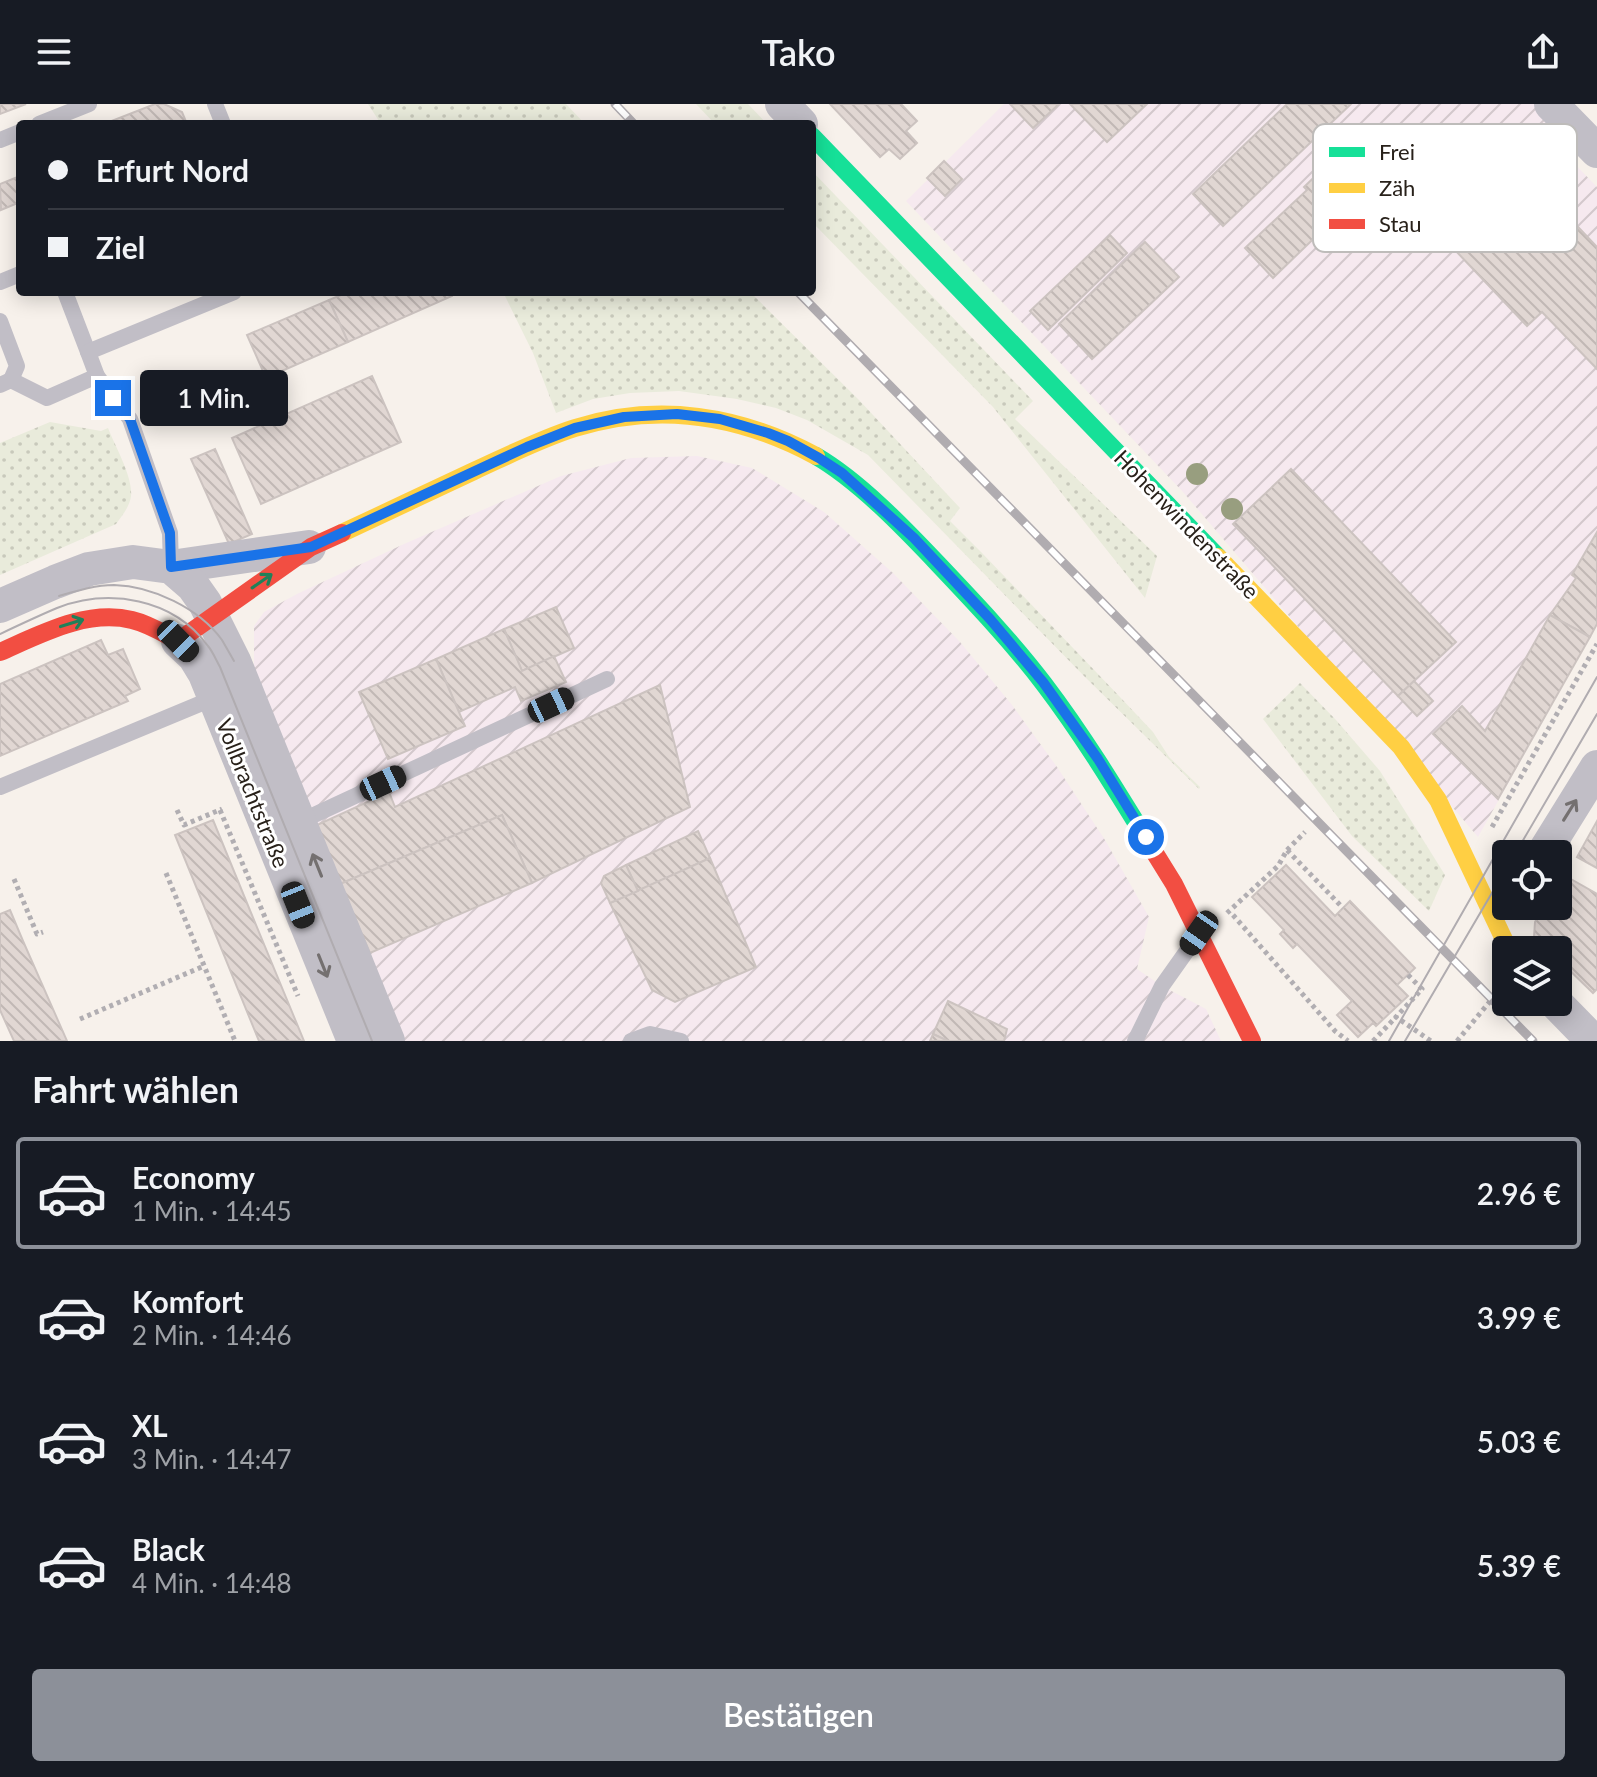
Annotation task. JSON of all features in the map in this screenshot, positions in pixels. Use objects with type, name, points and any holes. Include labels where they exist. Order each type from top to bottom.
[{"type":"street","points":[[782,104],[797,120]]},
{"type":"street","points":[[1551,104],[1571,124]]},
{"type":"street","points":[[1577,131],[1597,151]]},
{"type":"street","name":"Hohenwindenstraße","points":[[816,140],[1401,747],[1438,800],[1505,928]]},
{"type":"street","points":[[198,626],[311,547],[527,447],[575,428],[624,417],[677,414],[720,419],[788,441],[842,473],[914,538],[990,619],[1043,682],[1098,759],[1167,872],[1255,1038]]},
{"type":"street","points":[[0,606],[89,569],[133,562],[171,567],[311,547]]},
{"type":"street","name":"Vollbrachtstraße","points":[[171,567],[193,586],[198,626],[194,656],[354,1041]]},
{"type":"street","name":"Vollbrachtstraße","points":[[0,652],[70,622],[97,616],[119,616],[163,630],[198,626]]},
{"type":"street","name":"Vollbrachtstraße","points":[[198,626],[234,661],[388,1041]]},
{"type":"street","points":[[1552,840],[1597,767]]},
{"type":"street","points":[[1569,1016],[1593,1041]]},
{"type":"lane","points":[[49,120],[89,104]]},
{"type":"lane","points":[[67,296],[97,376],[130,419],[170,533],[171,567]]},
{"type":"lane","points":[[88,352],[224,296]]},
{"type":"lane","points":[[0,321],[17,366],[6,382],[47,398],[97,376]]},
{"type":"lane","points":[[299,822],[607,679]]},
{"type":"lane","points":[[0,787],[214,698]]},
{"type":"lane","points":[[1135,1041],[1162,986],[1199,933]]},
{"type":"lane","points":[[631,1041],[650,1034],[681,1041]]},
{"type":"path","points":[[1470,866],[1597,644]]},
{"type":"path","points":[[177,810],[184,825],[207,816]]},
{"type":"path","points":[[220,810],[299,998]]},
{"type":"path","points":[[1199,933],[1229,911],[1278,866],[1287,850],[1305,832]]},
{"type":"path","points":[[1287,850],[1343,908]]},
{"type":"path","points":[[166,873],[235,1041]]},
{"type":"path","points":[[14,879],[37,934],[43,932]]},
{"type":"path","points":[[1229,911],[1335,1031],[1348,1041]]},
{"type":"path","points":[[80,1019],[204,966]]},
{"type":"path","points":[[1373,1041],[1422,989],[1408,975]]},
{"type":"path","points":[[1457,1041],[1492,999]]},
{"type":"path","points":[[1396,1017],[1431,1041]]},
{"type":"shaded area","points":[[1004,104],[1565,104],[1544,124],[1313,124],[1313,252],[1577,252],[1577,166],[1597,187],[1597,624],[1478,837],[1183,492],[906,201]]},
{"type":"shaded area","points":[[697,456],[752,468],[824,512],[893,573],[960,642],[1012,705],[1057,767],[1105,840],[1149,917],[1137,969],[1206,1009],[1221,1041],[405,1041],[254,671],[254,626],[264,612],[297,594],[561,476],[631,458]]},
{"type":"green space","points":[[368,104],[566,104],[581,120],[378,120]]},
{"type":"green space","points":[[696,104],[748,104],[763,120],[711,120]]},
{"type":"green space","points":[[816,175],[1033,401],[1015,419],[1157,556],[1145,598],[993,407],[816,226]]},
{"type":"green space","points":[[505,296],[754,296],[859,400],[960,508],[950,521],[1153,732],[1169,757],[1199,789],[868,455],[807,420],[776,408],[679,391],[630,393],[593,399],[556,413],[533,353]]},
{"type":"green space","points":[[50,422],[101,431],[108,428],[126,471],[131,488],[130,500],[116,524],[0,575],[0,443]]},
{"type":"green space","points":[[1300,683],[1380,771],[1445,875],[1429,911],[1352,836],[1263,719]]},
{"type":"building","points":[[0,104],[26,104],[0,114]]},
{"type":"building","points":[[155,104],[164,104],[182,112],[185,120],[114,120]]},
{"type":"building","points":[[830,104],[901,104],[917,121],[906,131],[917,143],[900,159],[889,149],[880,157]]},
{"type":"building","points":[[1010,104],[1059,104],[1033,128]]},
{"type":"building","points":[[1070,104],[1147,104],[1107,142]]},
{"type":"building","points":[[1287,104],[1351,104],[1330,124],[1313,124],[1313,140],[1223,226],[1193,194]]},
{"type":"building","points":[[944,161],[962,179],[945,196],[927,178]]},
{"type":"building","points":[[16,178],[16,204],[1,210],[0,184]]},
{"type":"building","points":[[1313,178],[1313,239],[1273,278],[1245,248],[1307,190],[1304,187]]},
{"type":"building","points":[[1577,226],[1597,247],[1597,369],[1542,312],[1527,326],[1457,252],[1577,252]]},
{"type":"building","points":[[1110,235],[1127,253],[1048,330],[1030,311]]},
{"type":"building","points":[[1145,242],[1179,277],[1092,359],[1059,324]]},
{"type":"building","points":[[338,296],[452,296],[348,342],[329,300]]},
{"type":"building","points":[[329,300],[348,342],[266,378],[247,335]]},
{"type":"building","points":[[372,376],[401,442],[261,504],[232,438]]},
{"type":"building","points":[[215,449],[252,534],[229,544],[191,459]]},
{"type":"building","points":[[1291,469],[1456,642],[1398,696],[1233,524]]},
{"type":"building","points":[[1597,532],[1597,624],[1590,637],[1550,615],[1576,578],[1572,575]]},
{"type":"building","points":[[556,607],[574,648],[522,671],[504,629]]},
{"type":"building","points":[[1550,615],[1590,637],[1498,799],[1433,734],[1462,706],[1485,731]]},
{"type":"building","points":[[504,629],[522,671],[554,656],[566,682],[521,701],[515,687],[459,712],[436,659]]},
{"type":"building","points":[[101,640],[108,655],[123,649],[140,689],[125,696],[128,701],[0,756],[0,684]]},
{"type":"building","points":[[436,659],[465,726],[388,759],[359,692]]},
{"type":"building","points":[[1414,681],[1433,701],[1417,716],[1398,696]]},
{"type":"building","points":[[660,685],[690,807],[532,883],[502,815],[340,884],[317,825],[389,792],[395,807]]},
{"type":"building","points":[[502,815],[532,883],[370,953],[340,884]]},
{"type":"building","points":[[213,820],[304,1041],[259,1041],[175,835]]},
{"type":"building","points":[[1597,821],[1597,868],[1577,857]]},
{"type":"building","points":[[698,831],[710,858],[638,891],[626,865]]},
{"type":"building","points":[[710,858],[756,967],[675,1002],[652,990],[610,903]]},
{"type":"building","points":[[626,865],[638,891],[610,903],[601,883],[604,876]]},
{"type":"building","points":[[1286,865],[1335,916],[1350,901],[1415,968],[1397,985],[1408,996],[1376,1026],[1373,1023],[1358,1037],[1337,1015],[1352,1001],[1297,944],[1293,948],[1280,934],[1284,930],[1252,897]]},
{"type":"building","points":[[1572,880],[1597,894],[1597,989],[1593,993],[1572,973],[1572,936],[1534,936],[1535,922],[1572,920]]},
{"type":"building","points":[[10,910],[67,1041],[14,1041],[0,1010],[0,914]]},
{"type":"building","points":[[948,1001],[1007,1029],[1004,1041],[948,1041],[933,1034]]},
{"type":"building","points":[[933,1034],[948,1041],[930,1041]]},
{"type":"tram line","points":[[59,596],[114,585],[159,594],[201,618],[222,640],[234,661]]},
{"type":"tram line","points":[[0,634],[57,608],[98,599],[139,602],[159,608],[194,630],[210,648],[220,667],[372,1041]]},
{"type":"tram line","points":[[1389,1041],[1597,677]]},
{"type":"tram line","points":[[1523,840],[1597,714]]},
{"type":"tram line","points":[[1405,1041],[1492,893]]},
{"type":"railway","points":[[615,104],[630,120]]},
{"type":"railway","points":[[802,296],[1533,1041]]},
{"type":"traffic: fast","points":[[816,140],[1218,557]]},
{"type":"traffic: fast","points":[[816,456],[848,478],[896,521],[1006,638],[1072,722],[1148,842]]},
{"type":"traffic: slow","points":[[342,533],[536,442],[606,420],[668,415],[728,422],[787,442],[816,456]]},
{"type":"traffic: slow","points":[[1218,557],[1401,747],[1438,800],[1502,936]]},
{"type":"traffic: jam","points":[[0,652],[64,625],[98,618],[115,617],[138,622],[178,641],[311,547],[342,533]]},
{"type":"traffic: jam","points":[[1148,842],[1174,884],[1252,1041]]},
{"type":"route","points":[[113,398],[130,419],[170,533],[171,567],[311,547],[527,447],[575,428],[624,417],[677,414],[720,419],[788,441],[842,473],[914,538],[990,619],[1043,682],[1080,733],[1146,837]]}]
